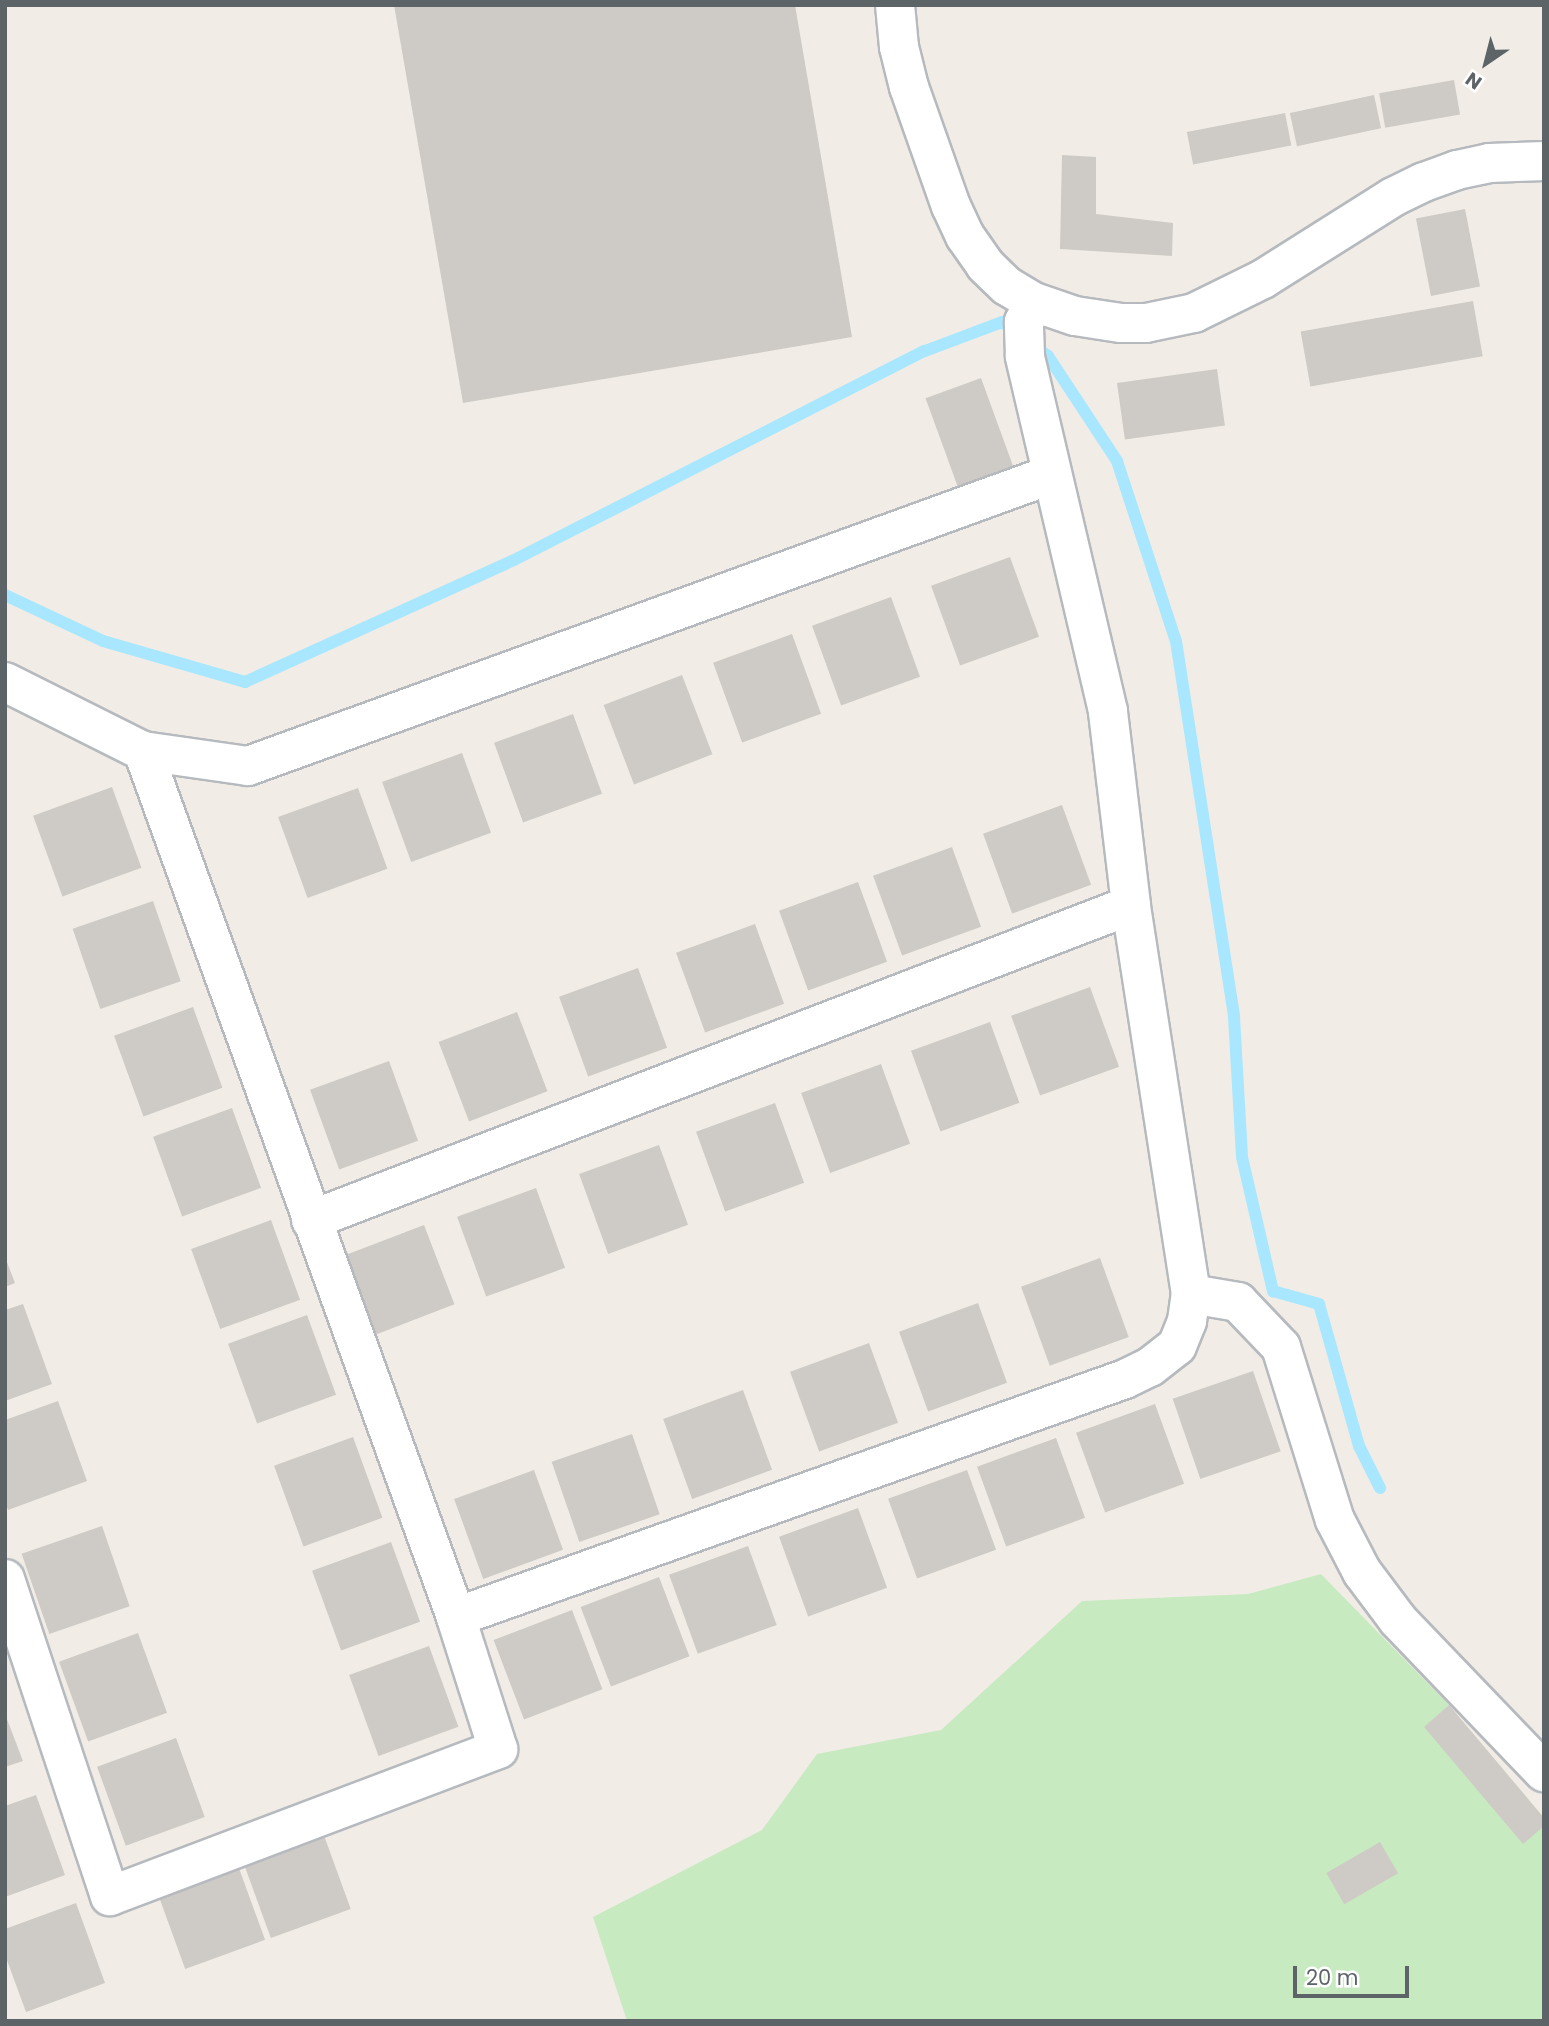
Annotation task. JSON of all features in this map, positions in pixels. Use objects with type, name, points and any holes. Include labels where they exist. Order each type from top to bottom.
[{"type":"street","points":[[456,1617],[1125,1379],[1150,1367],[1177,1346],[1186,1321],[1191,1294],[1131,905],[1108,711],[1050,475],[1028,327],[1007,286],[985,265],[965,236],[951,206],[909,87],[898,47],[895,5]]},
{"type":"street","points":[[1028,327],[1097,321],[1133,323],[1170,320],[1217,303],[1263,279],[1393,197],[1424,182],[1457,170],[1489,163],[1544,161]]},
{"type":"street","points":[[5,682],[143,751],[248,766],[1050,475]]},
{"type":"street","points":[[5,1579],[110,1896],[498,1749],[456,1617],[143,751]]},
{"type":"street","points":[[311,1220],[1131,905]]},
{"type":"street","points":[[1191,1294],[1238,1302],[1281,1347],[1335,1520],[1362,1572],[1398,1620],[1544,1772]]},
{"type":"green space","points":[[1321,1574],[1449,1705],[1544,1818],[1544,2021],[627,2021],[593,1917],[762,1830],[817,1754],[941,1730],[1082,1601],[1248,1594]]},
{"type":"building","points":[[394,5],[795,5],[852,337],[463,403]]},
{"type":"building","points":[[1454,80],[1460,114],[1385,128],[1379,93]]},
{"type":"building","points":[[1374,95],[1381,128],[1297,146],[1290,113]]},
{"type":"building","points":[[1285,113],[1291,145],[1193,164],[1187,132]]},
{"type":"building","points":[[1062,155],[1096,157],[1096,214],[1173,223],[1172,256],[1060,249]]},
{"type":"building","points":[[1465,209],[1480,287],[1431,296],[1416,219]]},
{"type":"building","points":[[1473,301],[1483,356],[1310,387],[1301,331]]},
{"type":"building","points":[[1217,369],[1225,425],[1125,440],[1117,383]]},
{"type":"building","points":[[981,378],[1016,475],[961,495],[926,398]]},
{"type":"building","points":[[1010,557],[1039,637],[960,666],[931,586]]},
{"type":"building","points":[[891,597],[920,677],[841,706],[812,626]]},
{"type":"building","points":[[792,634],[821,714],[742,743],[713,663]]},
{"type":"building","points":[[682,675],[712,754],[634,784],[604,705]]},
{"type":"building","points":[[573,714],[602,794],[523,823],[494,743]]},
{"type":"building","points":[[462,753],[491,833],[411,862],[382,782]]},
{"type":"building","points":[[112,787],[141,868],[62,897],[33,816]]},
{"type":"building","points":[[358,788],[387,869],[308,898],[278,817]]},
{"type":"building","points":[[1062,805],[1091,885],[1012,914],[983,834]]},
{"type":"building","points":[[952,847],[981,927],[902,956],[873,876]]},
{"type":"building","points":[[858,882],[887,962],[808,991],[779,911]]},
{"type":"building","points":[[153,901],[181,981],[100,1009],[73,929]]},
{"type":"building","points":[[755,924],[784,1004],[705,1033],[676,953]]},
{"type":"building","points":[[638,968],[667,1048],[588,1077],[559,997]]},
{"type":"building","points":[[1090,987],[1119,1067],[1040,1096],[1011,1016]]},
{"type":"building","points":[[193,1007],[222,1088],[143,1117],[114,1036]]},
{"type":"building","points":[[517,1012],[547,1091],[469,1121],[439,1042]]},
{"type":"building","points":[[990,1022],[1019,1103],[940,1132],[911,1051]]},
{"type":"building","points":[[389,1061],[418,1141],[339,1170],[310,1090]]},
{"type":"building","points":[[881,1064],[910,1144],[830,1173],[801,1093]]},
{"type":"building","points":[[775,1103],[804,1183],[725,1212],[696,1132]]},
{"type":"building","points":[[232,1108],[261,1188],[182,1217],[153,1137]]},
{"type":"building","points":[[659,1145],[688,1225],[608,1254],[579,1174]]},
{"type":"building","points":[[536,1188],[565,1268],[486,1297],[457,1217]]},
{"type":"building","points":[[271,1220],[300,1300],[220,1329],[191,1249]]},
{"type":"building","points":[[424,1225],[454,1304],[376,1334],[346,1255]]},
{"type":"building","points":[[5,1257],[15,1283],[5,1287]]},
{"type":"building","points":[[1100,1258],[1129,1337],[1050,1366],[1021,1287]]},
{"type":"building","points":[[978,1303],[1007,1383],[928,1412],[899,1332]]},
{"type":"building","points":[[23,1304],[52,1384],[5,1401],[5,1310]]},
{"type":"building","points":[[307,1315],[336,1395],[257,1424],[228,1344]]},
{"type":"building","points":[[869,1343],[898,1423],[819,1452],[790,1372]]},
{"type":"building","points":[[1253,1371],[1281,1451],[1200,1479],[1173,1399]]},
{"type":"building","points":[[743,1390],[772,1470],[692,1499],[663,1419]]},
{"type":"building","points":[[58,1401],[87,1481],[8,1510],[5,1502],[5,1420]]},
{"type":"building","points":[[1155,1404],[1184,1484],[1105,1513],[1076,1433]]},
{"type":"building","points":[[632,1434],[660,1514],[579,1542],[552,1462]]},
{"type":"building","points":[[353,1437],[382,1518],[303,1547],[274,1466]]},
{"type":"building","points":[[1056,1438],[1085,1518],[1006,1547],[977,1467]]},
{"type":"building","points":[[534,1470],[563,1550],[483,1579],[454,1499]]},
{"type":"building","points":[[967,1470],[996,1550],[917,1579],[888,1499]]},
{"type":"building","points":[[858,1508],[887,1588],[808,1617],[779,1537]]},
{"type":"building","points":[[102,1526],[130,1606],[49,1634],[22,1554]]},
{"type":"building","points":[[391,1542],[420,1622],[341,1651],[312,1571]]},
{"type":"building","points":[[748,1546],[777,1625],[698,1654],[669,1575]]},
{"type":"building","points":[[659,1577],[689,1656],[611,1686],[581,1607]]},
{"type":"building","points":[[572,1610],[602,1689],[524,1719],[494,1640]]},
{"type":"building","points":[[138,1633],[167,1713],[88,1742],[59,1662]]},
{"type":"building","points":[[429,1646],[458,1727],[379,1756],[349,1675]]},
{"type":"building","points":[[1449,1705],[1544,1818],[1544,1826],[1523,1844],[1424,1727]]},
{"type":"building","points":[[5,1714],[23,1761],[5,1767]]},
{"type":"building","points":[[176,1738],[205,1817],[126,1846],[97,1767]]},
{"type":"building","points":[[36,1795],[65,1875],[5,1897],[5,1806]]},
{"type":"building","points":[[322,1830],[351,1909],[271,1938],[242,1859]]},
{"type":"building","points":[[1380,1842],[1398,1873],[1344,1904],[1326,1873]]},
{"type":"building","points":[[236,1860],[265,1940],[185,1969],[156,1889]]},
{"type":"building","points":[[76,1903],[105,1983],[26,2012],[5,1955],[5,1929]]},
{"type":"waterway","points":[[5,595],[103,641],[245,682],[514,560],[925,351],[1002,322],[1017,333]]},
{"type":"waterway","points":[[1031,344],[1048,356],[1117,461],[1176,641],[1234,1017],[1242,1157],[1273,1291],[1319,1304],[1359,1446],[1380,1488]]}]
